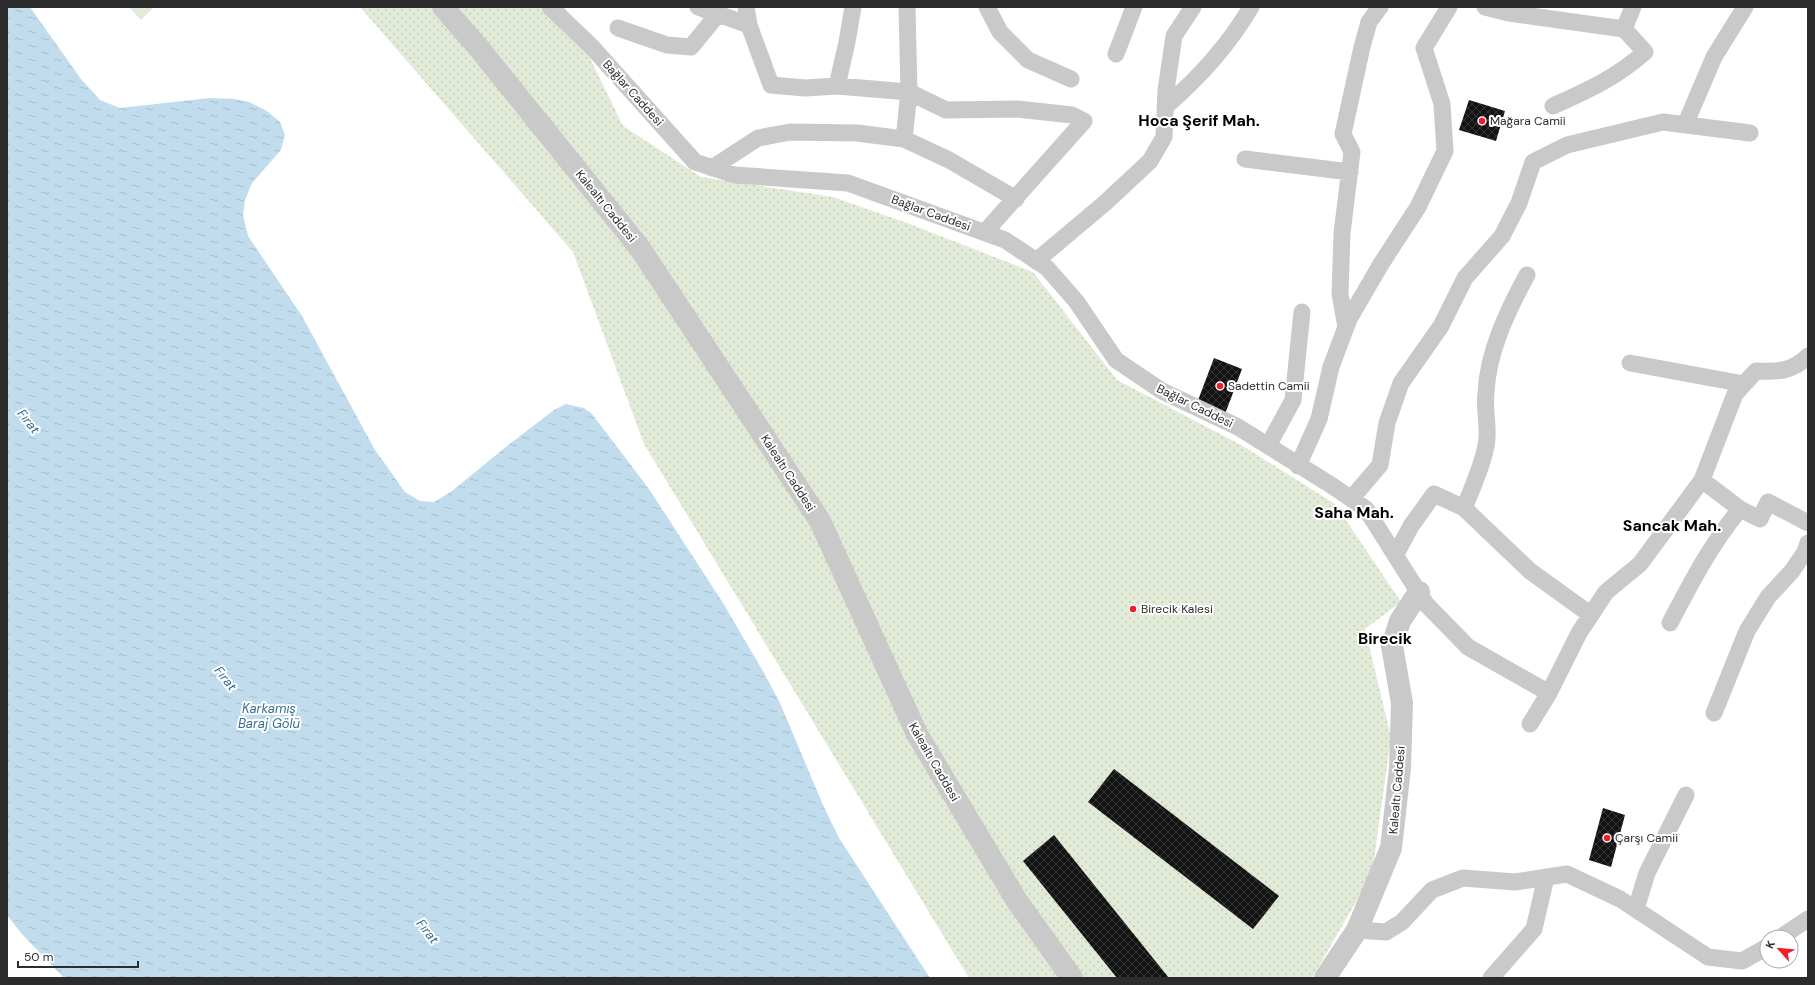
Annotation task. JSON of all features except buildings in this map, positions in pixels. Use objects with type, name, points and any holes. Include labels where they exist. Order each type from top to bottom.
[{"type":"street","name":"Kalealtı Caddesi","points":[[443,7],[639,247],[820,521],[917,734],[1017,901],[1072,978]]},
{"type":"street","name":"Bağlar Caddesi","points":[[550,7],[591,46],[695,162],[735,175],[848,183],[1006,240],[1047,268],[1076,301],[1116,360],[1162,391],[1238,427],[1366,509],[1396,554],[1426,604],[1468,647],[1549,694]]},
{"type":"street","points":[[698,7],[749,25]]},
{"type":"street","points":[[746,7],[749,25],[771,85],[805,88],[837,86],[909,92],[946,110],[1017,109],[1072,115],[1084,121],[985,232]]},
{"type":"street","points":[[837,86],[848,42],[853,7]]},
{"type":"street","points":[[904,139],[909,92],[907,7]]},
{"type":"street","points":[[987,7],[1000,32],[1028,60],[1070,79]]},
{"type":"street","points":[[1116,54],[1134,7]]},
{"type":"street","points":[[1036,261],[1105,203],[1150,161],[1164,137],[1166,90],[1174,36],[1193,7]]},
{"type":"street","points":[[1165,107],[1188,88],[1222,51],[1251,7]]},
{"type":"street","points":[[1346,327],[1340,294],[1342,233],[1352,152],[1343,134],[1369,22],[1380,7]]},
{"type":"street","points":[[1298,466],[1319,418],[1331,367],[1346,327],[1381,264],[1418,207],[1445,151],[1442,104],[1424,48],[1449,7]]},
{"type":"street","points":[[1485,7],[1509,13],[1624,29],[1645,52],[1628,67],[1606,82],[1552,106]]},
{"type":"street","points":[[1624,29],[1633,7]]},
{"type":"street","points":[[1685,125],[1714,57],[1746,7]]},
{"type":"street","points":[[618,28],[667,45],[691,47],[718,14]]},
{"type":"street","points":[[1351,499],[1380,465],[1387,422],[1401,383],[1442,326],[1465,278],[1502,236],[1519,203],[1533,162],[1567,145],[1663,122],[1750,133]]},
{"type":"street","points":[[712,168],[758,138],[790,132],[857,133],[904,139],[949,160],[1016,199]]},
{"type":"street","points":[[1245,159],[1350,172]]},
{"type":"street","points":[[1464,508],[1476,479],[1487,439],[1486,392],[1493,352],[1511,304],[1527,275]]},
{"type":"street","points":[[1268,446],[1293,400],[1302,312]]},
{"type":"street","points":[[1530,724],[1549,694],[1578,633],[1606,592],[1640,564],[1702,480],[1735,394],[1756,371],[1778,372],[1800,364],[1808,356]]},
{"type":"street","points":[[1630,363],[1744,384]]},
{"type":"street","points":[[1702,480],[1740,509],[1760,519],[1768,502],[1808,523]]},
{"type":"street","points":[[1396,554],[1411,526],[1434,494],[1464,508],[1530,571],[1591,614]]},
{"type":"street","points":[[1670,623],[1707,554],[1719,535],[1740,509]]},
{"type":"street","points":[[1714,713],[1747,631],[1768,597],[1792,571],[1805,552],[1808,543]]},
{"type":"street","name":"Kalealtı Caddesi","points":[[1326,978],[1357,930],[1391,848],[1400,768],[1402,703],[1392,646],[1400,621],[1419,592]]},
{"type":"street","points":[[1636,909],[1647,873],[1686,795]]},
{"type":"street","points":[[1357,930],[1386,932],[1402,922],[1432,890],[1463,878],[1515,882],[1566,874],[1620,899],[1708,957],[1742,961],[1759,951]]},
{"type":"street","points":[[1491,978],[1534,929],[1546,877]]},
{"type":"street","points":[[1793,929],[1808,919]]},
{"type":"green space","points":[[129,7],[154,7],[141,20]]},
{"type":"green space","points":[[360,7],[565,7],[623,126],[701,177],[833,197],[907,223],[1033,272],[1117,380],[1243,446],[1335,504],[1401,602],[1365,629],[1391,737],[1372,874],[1312,978],[969,978],[644,444],[573,252]]},
{"type":"water","name":"Karkamış Baraj Gölü","points":[[7,7],[30,7],[81,79],[100,100],[120,108],[210,98],[235,99],[249,102],[267,111],[280,122],[285,135],[281,150],[252,183],[245,200],[243,215],[248,236],[302,316],[375,450],[405,492],[420,501],[434,502],[452,491],[554,410],[566,404],[584,408],[592,414],[649,489],[723,603],[780,703],[823,805],[839,838],[930,978],[64,978],[21,933],[7,915]]},
{"type":"place","name":"Mağara Camii","points":[[1482,121]]},
{"type":"place","name":"Sadettin Camii","points":[[1220,386]]},
{"type":"place","name":"Birecik Kalesi","points":[[1133,609]]},
{"type":"place","name":"Çarşı Camii","points":[[1607,838]]},
{"type":"district","name":"Hoca Şerif Mah.","points":[[1199,120]]},
{"type":"district","name":"Saha Mah.","points":[[1354,512]]},
{"type":"district","name":"Sancak Mah.","points":[[1672,525]]},
{"type":"district","name":"Birecik","points":[[1385,638]]},
{"type":"water label","name":"Fırat","points":[[29,421]]},
{"type":"water label","name":"Fırat","points":[[226,678]]},
{"type":"water label","name":"Fırat","points":[[428,931]]}]
